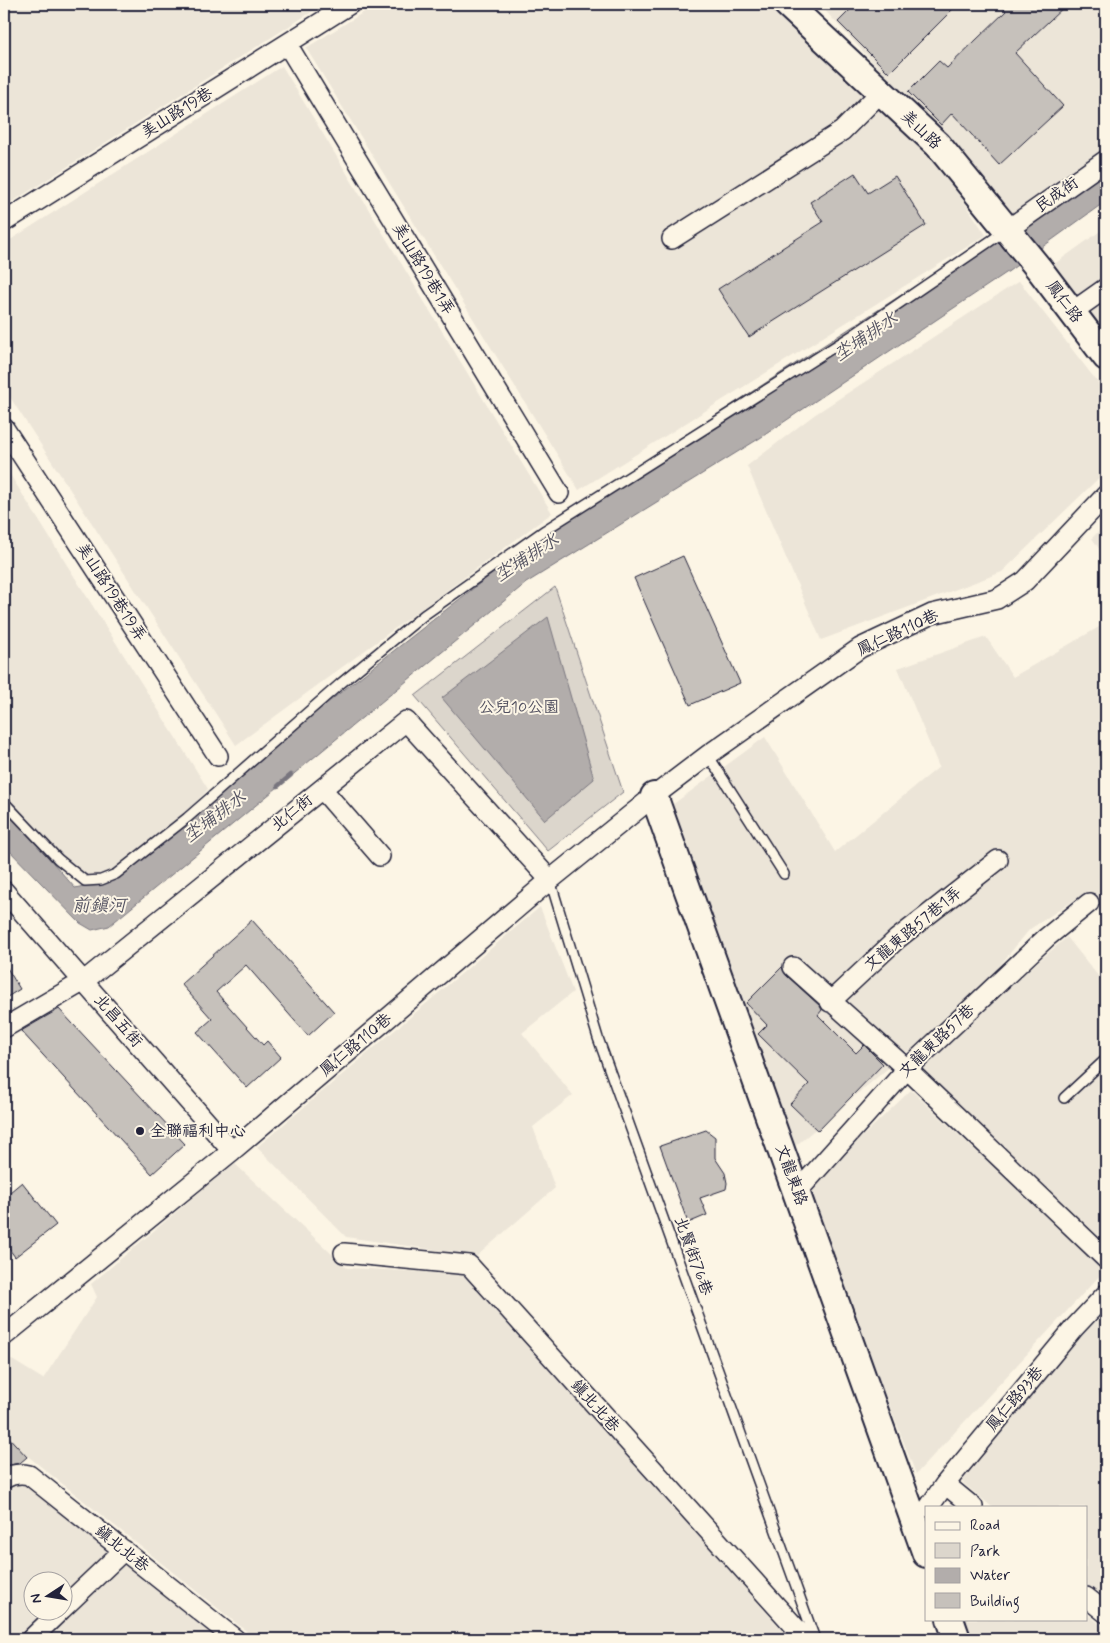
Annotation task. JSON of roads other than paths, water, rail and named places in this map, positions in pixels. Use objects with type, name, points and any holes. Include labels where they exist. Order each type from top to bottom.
[{"type":"street","name":"美山路19巷","points":[[4,222],[350,4]]},
{"type":"street","name":"美山路","points":[[787,4],[938,145],[1040,270]]},
{"type":"street","name":"美山路19巷1弄","points":[[287,44],[558,493]]},
{"type":"street","points":[[672,239],[842,131],[881,92]]},
{"type":"street","name":"民成街","points":[[1010,233],[1106,160]]},
{"type":"street","name":"鳳仁路","points":[[1040,270],[1106,357]]},
{"type":"street","points":[[1072,312],[1106,288]]},
{"type":"street","name":"美山路19巷19弄","points":[[4,428],[218,756]]},
{"type":"street","name":"鳳仁路110巷","points":[[4,1336],[232,1151],[550,880],[654,796],[708,755],[860,648],[932,614],[997,599],[1026,582],[1106,495]]},
{"type":"street","name":"北仁街","points":[[4,1028],[84,981],[406,722],[550,880]]},
{"type":"street","points":[[322,789],[380,856]]},
{"type":"street","name":"文龍東路","points":[[654,796],[797,1192],[924,1514],[925,1534]]},
{"type":"street","name":"文龍東路57巷1弄","points":[[830,1002],[896,939],[998,860]]},
{"type":"street","name":"北昌五街","points":[[4,890],[232,1151]]},
{"type":"street","name":"文龍東路57巷","points":[[797,1192],[906,1069],[1046,938],[1089,903]]},
{"type":"street","points":[[793,967],[906,1069],[1106,1259]]},
{"type":"street","name":"鎮北北巷","points":[[344,1253],[469,1265],[806,1639]]},
{"type":"street","name":"鳳仁路93巷","points":[[929,1506],[944,1484],[1074,1328],[1106,1294]]},
{"type":"street","name":"鎮北北巷","points":[[4,1479],[21,1473],[29,1475],[235,1639]]},
{"type":"street","points":[[944,1484],[972,1506]]},
{"type":"street","points":[[72,1600],[124,1550]]},
{"type":"street","points":[[1088,1599],[1106,1613]]},
{"type":"street","points":[[31,1639],[51,1620]]},
{"type":"lane","points":[[4,802],[58,859],[85,881],[101,880],[116,874],[187,818],[340,684],[424,615],[545,530],[1010,233]]},
{"type":"lane","points":[[708,755],[784,874]]},
{"type":"lane","name":"北賢街76巷","points":[[550,880],[598,1038],[815,1639]]},
{"type":"lane","points":[[1064,1098],[1106,1059]]},
{"type":"water","name":"前鎮河","points":[[1106,159],[1106,201],[1009,271],[760,438],[526,583],[109,926],[92,930],[80,923],[4,845],[4,807],[75,888],[107,881],[238,773],[591,496],[1031,211]]},
{"type":"water","points":[[548,617],[594,779],[545,820],[442,698]]},
{"type":"waterway","name":"坔埔排水","points":[[278,786],[291,775]]},
{"type":"place","name":"全聯福利中心","points":[[140,1131]]},
{"type":"park label","name":"公兒10公園","points":[[519,707]]}]
